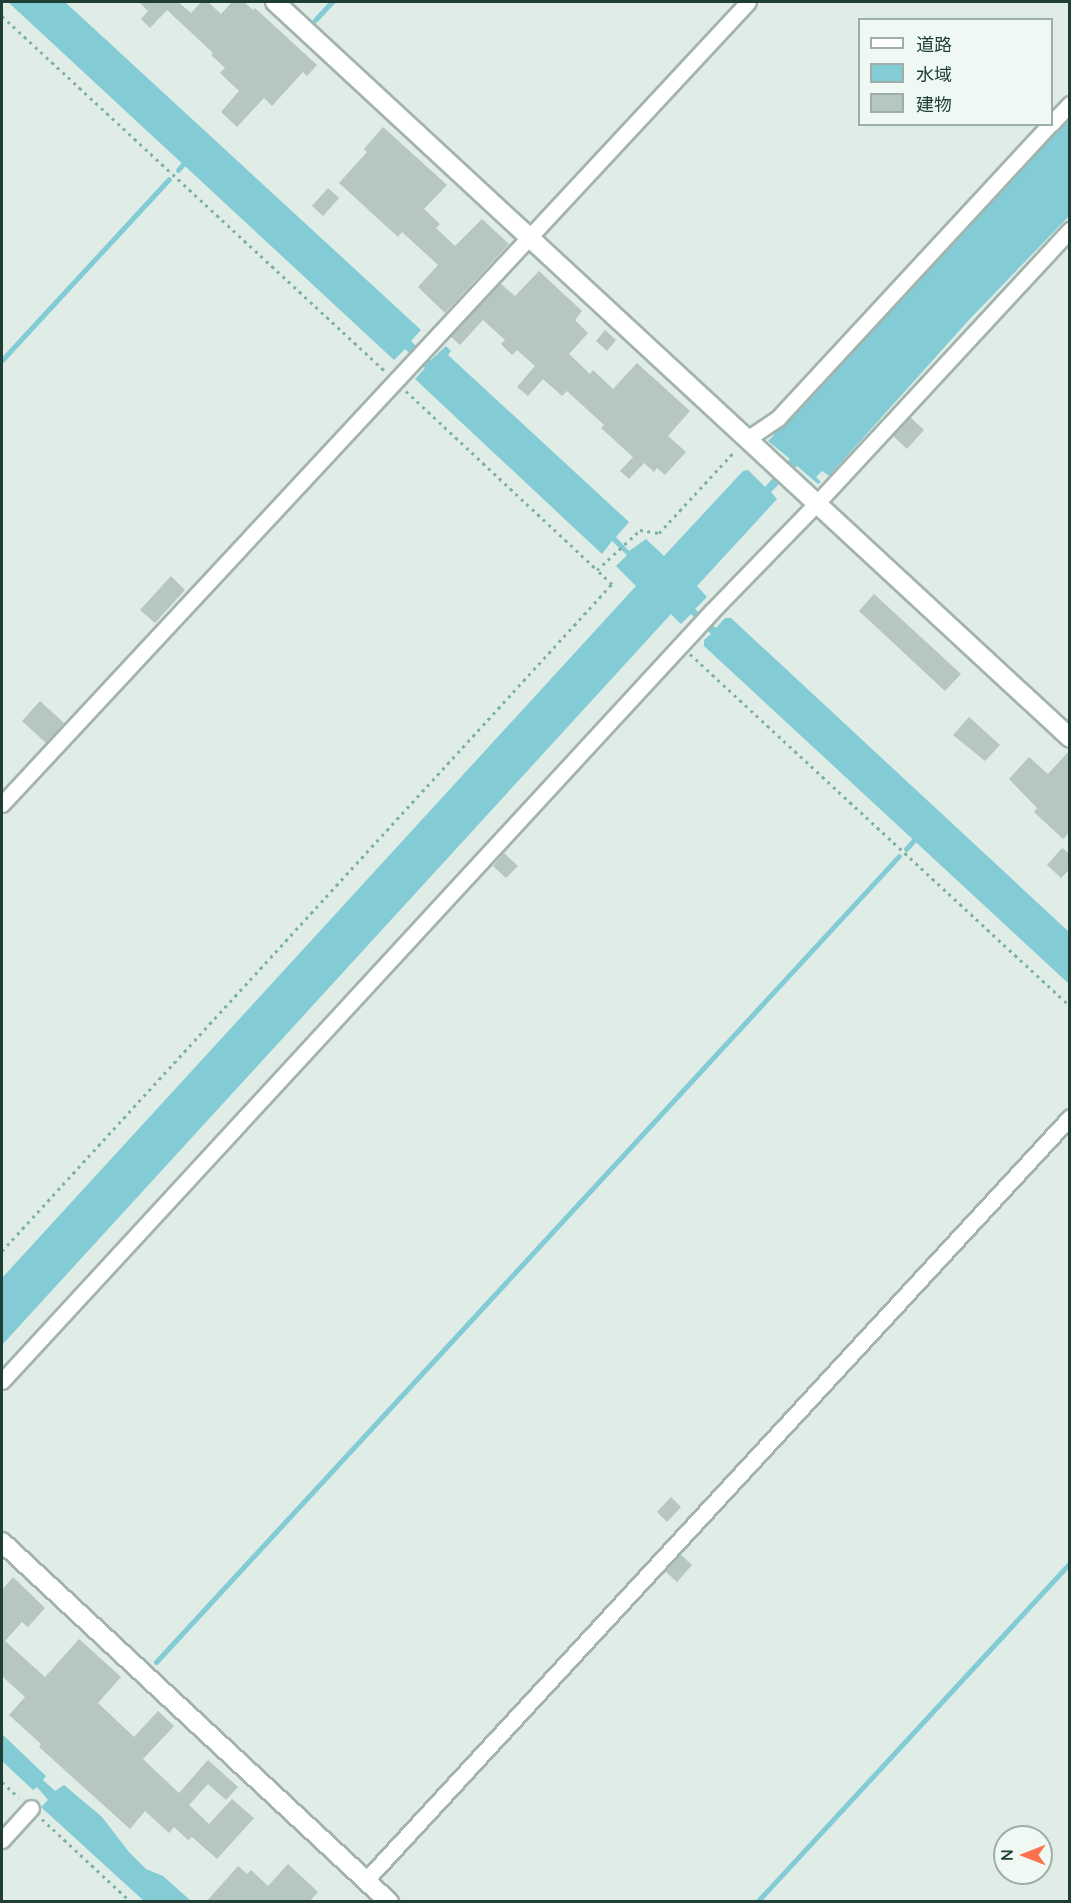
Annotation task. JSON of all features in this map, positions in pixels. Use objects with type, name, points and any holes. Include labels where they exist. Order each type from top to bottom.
[{"type":"street","points":[[275,2],[1070,738]]},
{"type":"street","points":[[2,804],[393,380],[426,348],[748,2]]},
{"type":"street","points":[[1053,122],[1070,104]]},
{"type":"street","points":[[747,439],[778,418],[1049,126]]},
{"type":"street","points":[[2,1381],[712,611],[816,504],[1070,230]]},
{"type":"street","points":[[366,1880],[1070,1117]]},
{"type":"street","points":[[2,1542],[389,1902]]},
{"type":"street","points":[[2,1840],[30,1808]]},
{"type":"path","points":[[2,16],[612,584],[2,1251]]},
{"type":"path","points":[[597,570],[639,530],[658,533],[747,439]]},
{"type":"path","points":[[681,646],[1070,1006]]},
{"type":"path","points":[[2,1782],[131,1902]]},
{"type":"water","points":[[8,2],[65,2],[421,330],[411,341],[431,360],[446,346],[451,351],[448,355],[629,522],[616,537],[629,551],[646,539],[664,556],[743,471],[748,470],[765,487],[790,459],[768,441],[774,435],[772,430],[1069,112],[1069,216],[968,321],[829,476],[822,471],[816,477],[821,482],[818,484],[797,466],[771,492],[777,499],[697,586],[707,597],[695,609],[716,628],[725,618],[731,618],[1069,932],[1069,984],[704,646],[704,640],[711,634],[691,614],[681,624],[671,614],[2,1345],[2,1278],[636,586],[616,566],[627,555],[612,541],[602,554],[415,379],[425,368],[405,349],[394,360]]},
{"type":"water","points":[[2,1734],[46,1776],[43,1780],[55,1791],[64,1785],[102,1817],[129,1852],[146,1869],[163,1876],[191,1901],[144,1901],[41,1807],[48,1800],[37,1787],[33,1790],[2,1761]]},
{"type":"building","points":[[139,2],[178,2],[191,13],[201,2],[208,2],[221,14],[232,2],[244,2],[253,10],[255,8],[317,65],[307,76],[303,72],[272,106],[264,98],[237,127],[221,112],[239,91],[220,73],[225,68],[211,55],[213,53],[167,10],[150,28],[141,19],[148,11]]},
{"type":"building","points":[[383,127],[447,185],[424,209],[440,224],[436,228],[455,246],[482,219],[509,244],[445,313],[418,287],[438,265],[402,232],[398,237],[339,183],[367,152],[364,149]]},
{"type":"building","points":[[328,188],[339,198],[323,216],[312,206]]},
{"type":"building","points":[[539,271],[582,311],[575,320],[588,333],[569,354],[590,374],[593,370],[613,389],[637,363],[690,411],[668,436],[686,452],[665,475],[657,468],[654,472],[644,463],[629,479],[620,471],[633,457],[601,428],[604,425],[567,391],[562,396],[543,379],[528,396],[517,387],[535,366],[517,350],[512,355],[501,344],[505,340],[483,320],[460,345],[450,336],[500,283],[515,296]]},
{"type":"building","points":[[605,330],[616,340],[607,351],[596,341]]},
{"type":"building","points":[[910,417],[924,430],[907,449],[893,436]]},
{"type":"building","points":[[171,576],[185,590],[155,623],[140,610]]},
{"type":"building","points":[[874,594],[961,674],[945,691],[859,611]]},
{"type":"building","points":[[40,701],[64,723],[46,743],[22,721]]},
{"type":"building","points":[[969,717],[1000,745],[985,761],[953,735]]},
{"type":"building","points":[[1070,750],[1070,832],[1063,839],[1034,812],[1037,808],[1009,779],[1029,757],[1048,774]]},
{"type":"building","points":[[1062,848],[1070,854],[1070,869],[1061,878],[1047,865]]},
{"type":"building","points":[[504,853],[518,866],[506,878],[493,866]]},
{"type":"building","points":[[671,1497],[681,1507],[667,1522],[657,1512]]},
{"type":"building","points":[[680,1554],[692,1565],[677,1582],[665,1571]]},
{"type":"building","points":[[13,1577],[45,1608],[28,1627],[22,1622],[5,1641],[45,1677],[79,1639],[121,1677],[98,1703],[134,1737],[158,1711],[174,1726],[143,1759],[179,1793],[208,1760],[238,1787],[226,1800],[208,1784],[189,1805],[209,1824],[232,1799],[254,1818],[217,1859],[192,1837],[188,1840],[174,1827],[169,1833],[145,1811],[130,1829],[39,1747],[41,1744],[9,1715],[25,1697],[2,1676],[2,1590]]},
{"type":"building","points":[[288,1864],[318,1892],[309,1902],[206,1902],[238,1866],[247,1874],[251,1870],[268,1886]]},
{"type":"waterway","points":[[315,20],[332,2]]},
{"type":"waterway","points":[[178,170],[183,164]]},
{"type":"waterway","points":[[2,360],[169,179]]},
{"type":"waterway","points":[[906,849],[914,840]]},
{"type":"waterway","points":[[156,1662],[899,856]]},
{"type":"waterway","points":[[757,1902],[1070,1563]]}]
